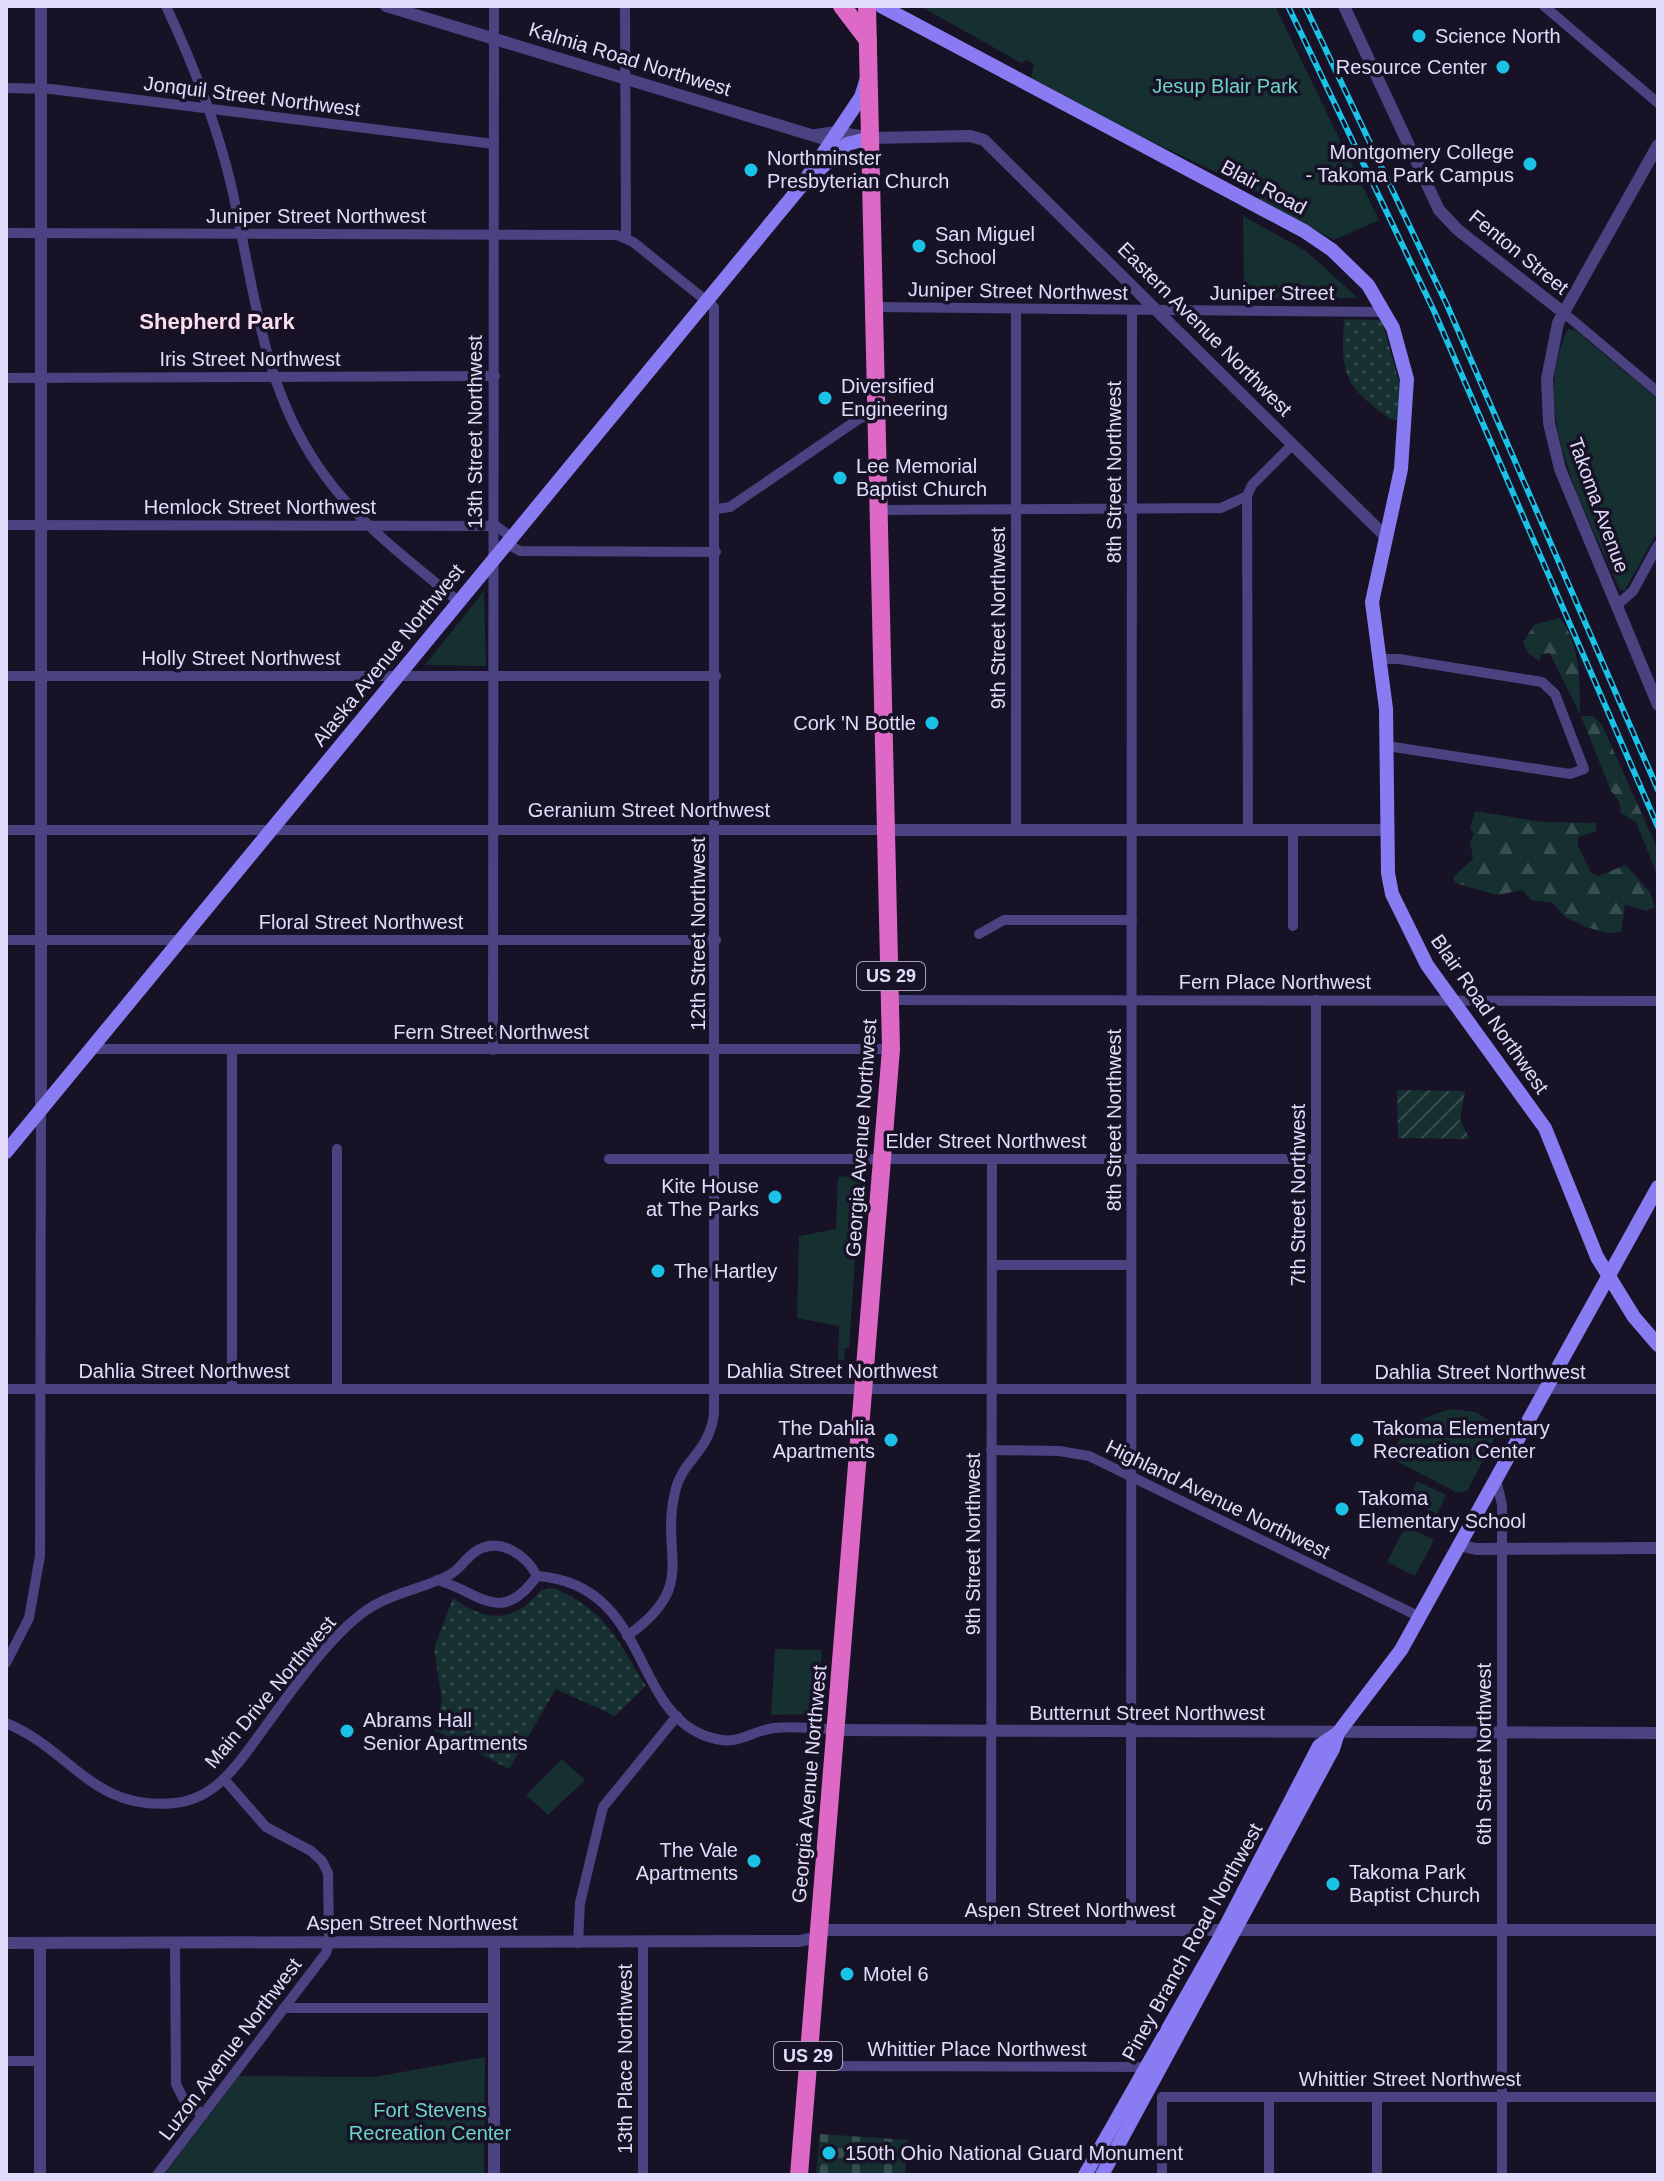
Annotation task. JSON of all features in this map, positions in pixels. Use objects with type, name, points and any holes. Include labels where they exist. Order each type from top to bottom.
[{"type":"highway","points":[[842,6],[868,40]]},
{"type":"highway","name":"Georgia Avenue Northwest","points":[[799,2175],[891,1049],[889,830],[867,6]]},
{"type":"main road","name":"Blair Road","points":[[881,6],[1304,231],[1355,270],[1384,312],[1402,355],[1408,403],[1401,469],[1385,536]]},
{"type":"main road","name":"Alaska Avenue Northwest","points":[[802,185],[827,137],[861,97],[870,67]]},
{"type":"main road","name":"Kalmia Road Northwest","points":[[847,144],[871,138]]},
{"type":"main road","name":"Alaska Avenue Northwest","points":[[6,1152],[706,300],[802,185],[847,144]]},
{"type":"main road","name":"Blair Road Northwest","points":[[1385,536],[1372,602],[1387,746],[1388,878],[1394,899],[1422,956],[1549,1133],[1597,1257],[1658,1345]]},
{"type":"main road","name":"Piney Branch Road Northwest","points":[[1085,2175],[1229,1931],[1333,1749],[1338,1733],[1389,1670],[1420,1617],[1658,1187]]},
{"type":"main road","name":"Piney Branch Road Northwest","points":[[1102,2175],[1229,1931]]},
{"type":"street","points":[[6,1663],[26,1629],[38,1576],[41,6]]},
{"type":"street","points":[[166,6],[208,109],[242,234],[260,331],[272,376],[313,458],[368,525],[458,601]]},
{"type":"street","name":"Kalmia Road Northwest","points":[[386,6],[847,144]]},
{"type":"street","name":"13th Street Northwest","points":[[493,1050],[496,526],[494,6]]},
{"type":"street","points":[[625,6],[626,237],[706,300]]},
{"type":"street","name":"Fenton Street","points":[[1344,6],[1439,210],[1458,230],[1564,313]]},
{"type":"street","points":[[1544,6],[1658,103]]},
{"type":"street","name":"Jonquil Street Northwest","points":[[6,88],[41,88],[494,144]]},
{"type":"street","name":"Kalmia Road Northwest","points":[[827,137],[970,136],[997,149]]},
{"type":"street","name":"Takoma Avenue","points":[[1658,145],[1564,313],[1551,346],[1547,379],[1549,423],[1560,469],[1658,705]]},
{"type":"street","name":"Eastern Avenue Northwest","points":[[997,149],[1385,536]]},
{"type":"street","name":"Juniper Street Northwest","points":[[6,233],[612,234],[626,237]]},
{"type":"street","name":"12th Street Northwest","points":[[627,1636],[656,1614],[670,1590],[675,1491],[682,1474],[710,1435],[714,1388],[715,312],[706,300]]},
{"type":"street","name":"Juniper Street Northwest","points":[[876,307],[1159,311]]},
{"type":"street","name":"9th Street Northwest","points":[[1016,311],[1016,830]]},
{"type":"street","name":"8th Street Northwest","points":[[1131,1929],[1132,311]]},
{"type":"street","name":"Juniper Street","points":[[1159,311],[1384,312]]},
{"type":"street","points":[[1564,313],[1658,392]]},
{"type":"street","name":"Iris Street Northwest","points":[[6,378],[495,376]]},
{"type":"street","points":[[716,509],[730,507],[860,418],[878,416]]},
{"type":"street","points":[[1248,830],[1247,496],[1252,485],[1293,444]]},
{"type":"street","points":[[880,510],[1213,510],[1247,496]]},
{"type":"street","name":"Hemlock Street Northwest","points":[[6,525],[496,526]]},
{"type":"street","points":[[496,526],[520,551],[716,552]]},
{"type":"street","points":[[1616,606],[1633,591],[1658,545]]},
{"type":"street","points":[[1379,659],[1399,659],[1542,682],[1555,694],[1584,769],[1570,774],[1387,746]]},
{"type":"street","name":"Holly Street Northwest","points":[[6,676],[716,676]]},
{"type":"street","name":"Geranium Street Northwest","points":[[6,830],[1388,830]]},
{"type":"street","points":[[1293,830],[1293,926]]},
{"type":"street","points":[[979,934],[1004,920],[1132,920]]},
{"type":"street","name":"Floral Street Northwest","points":[[6,940],[716,940]]},
{"type":"street","name":"Fern Place Northwest","points":[[892,1000],[1658,1001]]},
{"type":"street","name":"7th Street Northwest","points":[[1316,1000],[1316,1389]]},
{"type":"street","name":"Fern Street Northwest","points":[[91,1049],[891,1049]]},
{"type":"street","points":[[232,1049],[232,1389]]},
{"type":"street","points":[[337,1149],[337,1388]]},
{"type":"street","name":"Elder Street Northwest","points":[[609,1159],[1316,1159]]},
{"type":"street","name":"9th Street Northwest","points":[[991,1930],[992,1159]]},
{"type":"street","points":[[992,1265],[1131,1265]]},
{"type":"street","name":"Dahlia Street Northwest","points":[[6,1389],[1658,1389]]},
{"type":"street","name":"Highland Avenue Northwest","points":[[991,1450],[1080,1453],[1131,1474],[1420,1617]]},
{"type":"street","name":"6th Street Northwest","points":[[1496,1479],[1502,1499],[1502,2175]]},
{"type":"street","points":[[1459,1545],[1502,1549],[1658,1548]]},
{"type":"street","name":"Main Drive Northwest","points":[[6,1723],[53,1750],[95,1787],[131,1803],[180,1803],[205,1793],[224,1779],[355,1619],[398,1593],[437,1580],[457,1569],[479,1549],[498,1546],[515,1552],[531,1564],[537,1576],[565,1580],[589,1591],[608,1607],[660,1691]]},
{"type":"street","points":[[457,1569],[459,1588]]},
{"type":"street","points":[[437,1580],[459,1588],[479,1601],[506,1603],[519,1597],[537,1576]]},
{"type":"street","name":"Butternut Street Northwest","points":[[660,1691],[677,1716],[699,1733],[726,1741],[747,1739],[773,1729],[991,1733],[1658,1733]]},
{"type":"street","points":[[578,1943],[580,1903],[600,1815],[653,1741],[677,1716]]},
{"type":"street","points":[[224,1779],[266,1827],[311,1851],[322,1861],[328,1873],[329,1943]]},
{"type":"street","name":"Aspen Street Northwest","points":[[6,1943],[800,1941],[818,1933],[991,1930],[1658,1930]]},
{"type":"street","points":[[40,1943],[40,2175]]},
{"type":"street","points":[[175,1943],[176,2084],[185,2102],[203,2115]]},
{"type":"street","name":"Luzon Avenue Northwest","points":[[157,2175],[284,2008],[329,1943]]},
{"type":"street","points":[[494,1943],[494,2175]]},
{"type":"street","name":"13th Place Northwest","points":[[643,1943],[643,2175]]},
{"type":"street","points":[[284,2008],[494,2008]]},
{"type":"street","points":[[6,2061],[40,2061]]},
{"type":"street","name":"Whittier Place Northwest","points":[[808,2066],[1146,2067]]},
{"type":"street","name":"Whittier Street Northwest","points":[[1162,2175],[1162,2097],[1658,2097]]},
{"type":"street","points":[[1269,2097],[1269,2175]]},
{"type":"street","points":[[1377,2097],[1377,2175]]},
{"type":"green space","name":"Jesup Blair Park","points":[[920,6],[1275,6],[1379,220],[1334,240],[1260,200],[1257,192],[1134,133],[1031,78],[1034,64],[1027,60],[1021,63]]},
{"type":"green space","points":[[1243,216],[1306,251],[1358,298],[1244,298]]},
{"type":"green space","points":[[1344,319],[1379,320],[1383,324],[1401,389],[1399,419],[1392,420],[1363,398],[1348,378],[1343,354]]},
{"type":"green space","points":[[1568,329],[1575,330],[1658,399],[1658,531],[1625,590],[1620,590],[1578,496],[1558,428],[1554,395],[1557,361]]},
{"type":"green space","points":[[484,591],[486,666],[425,665]]},
{"type":"green space","points":[[1560,618],[1575,651],[1580,715],[1550,653],[1542,654],[1539,661],[1528,653],[1523,642],[1535,624]]},
{"type":"green space","points":[[1581,716],[1593,716],[1602,725],[1658,850],[1658,877],[1636,822],[1621,813],[1619,801],[1611,791]]},
{"type":"green space","points":[[1475,811],[1543,822],[1596,823],[1596,831],[1578,837],[1578,846],[1591,873],[1598,876],[1626,865],[1650,892],[1655,907],[1646,911],[1625,905],[1621,932],[1608,933],[1565,917],[1553,903],[1531,900],[1523,890],[1497,895],[1455,883],[1453,877],[1473,859],[1470,841],[1474,834],[1470,828]]},
{"type":"green space","points":[[1397,1090],[1465,1091],[1460,1120],[1470,1139],[1398,1138]]},
{"type":"green space","points":[[861,1175],[849,1348],[845,1348],[844,1360],[838,1360],[839,1326],[797,1318],[799,1236],[836,1229],[838,1177]]},
{"type":"green space","points":[[1452,1409],[1476,1412],[1500,1428],[1467,1491],[1458,1493],[1390,1458],[1400,1438],[1414,1425]]},
{"type":"green space","points":[[1417,1481],[1446,1495],[1437,1514],[1408,1500]]},
{"type":"green space","points":[[1406,1525],[1434,1540],[1415,1576],[1387,1562]]},
{"type":"green space","points":[[554,1588],[599,1617],[618,1640],[646,1686],[615,1716],[556,1689],[509,1769],[435,1730],[442,1701],[434,1648],[453,1598],[477,1612],[499,1616],[520,1609],[541,1590]]},
{"type":"green space","points":[[775,1649],[822,1650],[817,1714],[771,1715]]},
{"type":"green space","points":[[562,1759],[585,1780],[548,1815],[526,1795]]},
{"type":"green space","name":"Fort Stevens Recreation Center","points":[[485,2057],[484,2175],[164,2175],[239,2076],[375,2077]]},
{"type":"green space","points":[[820,2134],[908,2140],[905,2175],[816,2175]]},
{"type":"railway","points":[[1288,6],[1434,311],[1658,827]]},
{"type":"railway","points":[[1305,6],[1447,305],[1658,790]]},
{"type":"place","name":"Science North","points":[[1419,36]]},
{"type":"place","name":"Resource Center","points":[[1503,67]]},
{"type":"place","name":"Montgomery College - Takoma Park Campus","points":[[1530,164]]},
{"type":"place","name":"Northminster Presbyterian Church","points":[[751,170]]},
{"type":"place","name":"San Miguel School","points":[[919,246]]},
{"type":"place","name":"Diversified Engineering","points":[[825,398]]},
{"type":"place","name":"Lee Memorial Baptist Church","points":[[840,478]]},
{"type":"place","name":"Cork 'N Bottle","points":[[932,723]]},
{"type":"place","name":"Kite House at The Parks","points":[[775,1197]]},
{"type":"place","name":"The Hartley","points":[[658,1271]]},
{"type":"place","name":"The Dahlia Apartments","points":[[891,1440]]},
{"type":"place","name":"Takoma Elementary Recreation Center","points":[[1357,1440]]},
{"type":"place","name":"Takoma Elementary School","points":[[1342,1509]]},
{"type":"place","name":"Abrams Hall Senior Apartments","points":[[347,1731]]},
{"type":"place","name":"The Vale Apartments","points":[[754,1861]]},
{"type":"place","name":"Takoma Park Baptist Church","points":[[1333,1884]]},
{"type":"place","name":"Motel 6","points":[[847,1974]]},
{"type":"place","name":"150th Ohio National Guard Monument","points":[[829,2153]]},
{"type":"district","name":"Shepherd Park","points":[[217,321]]}]
